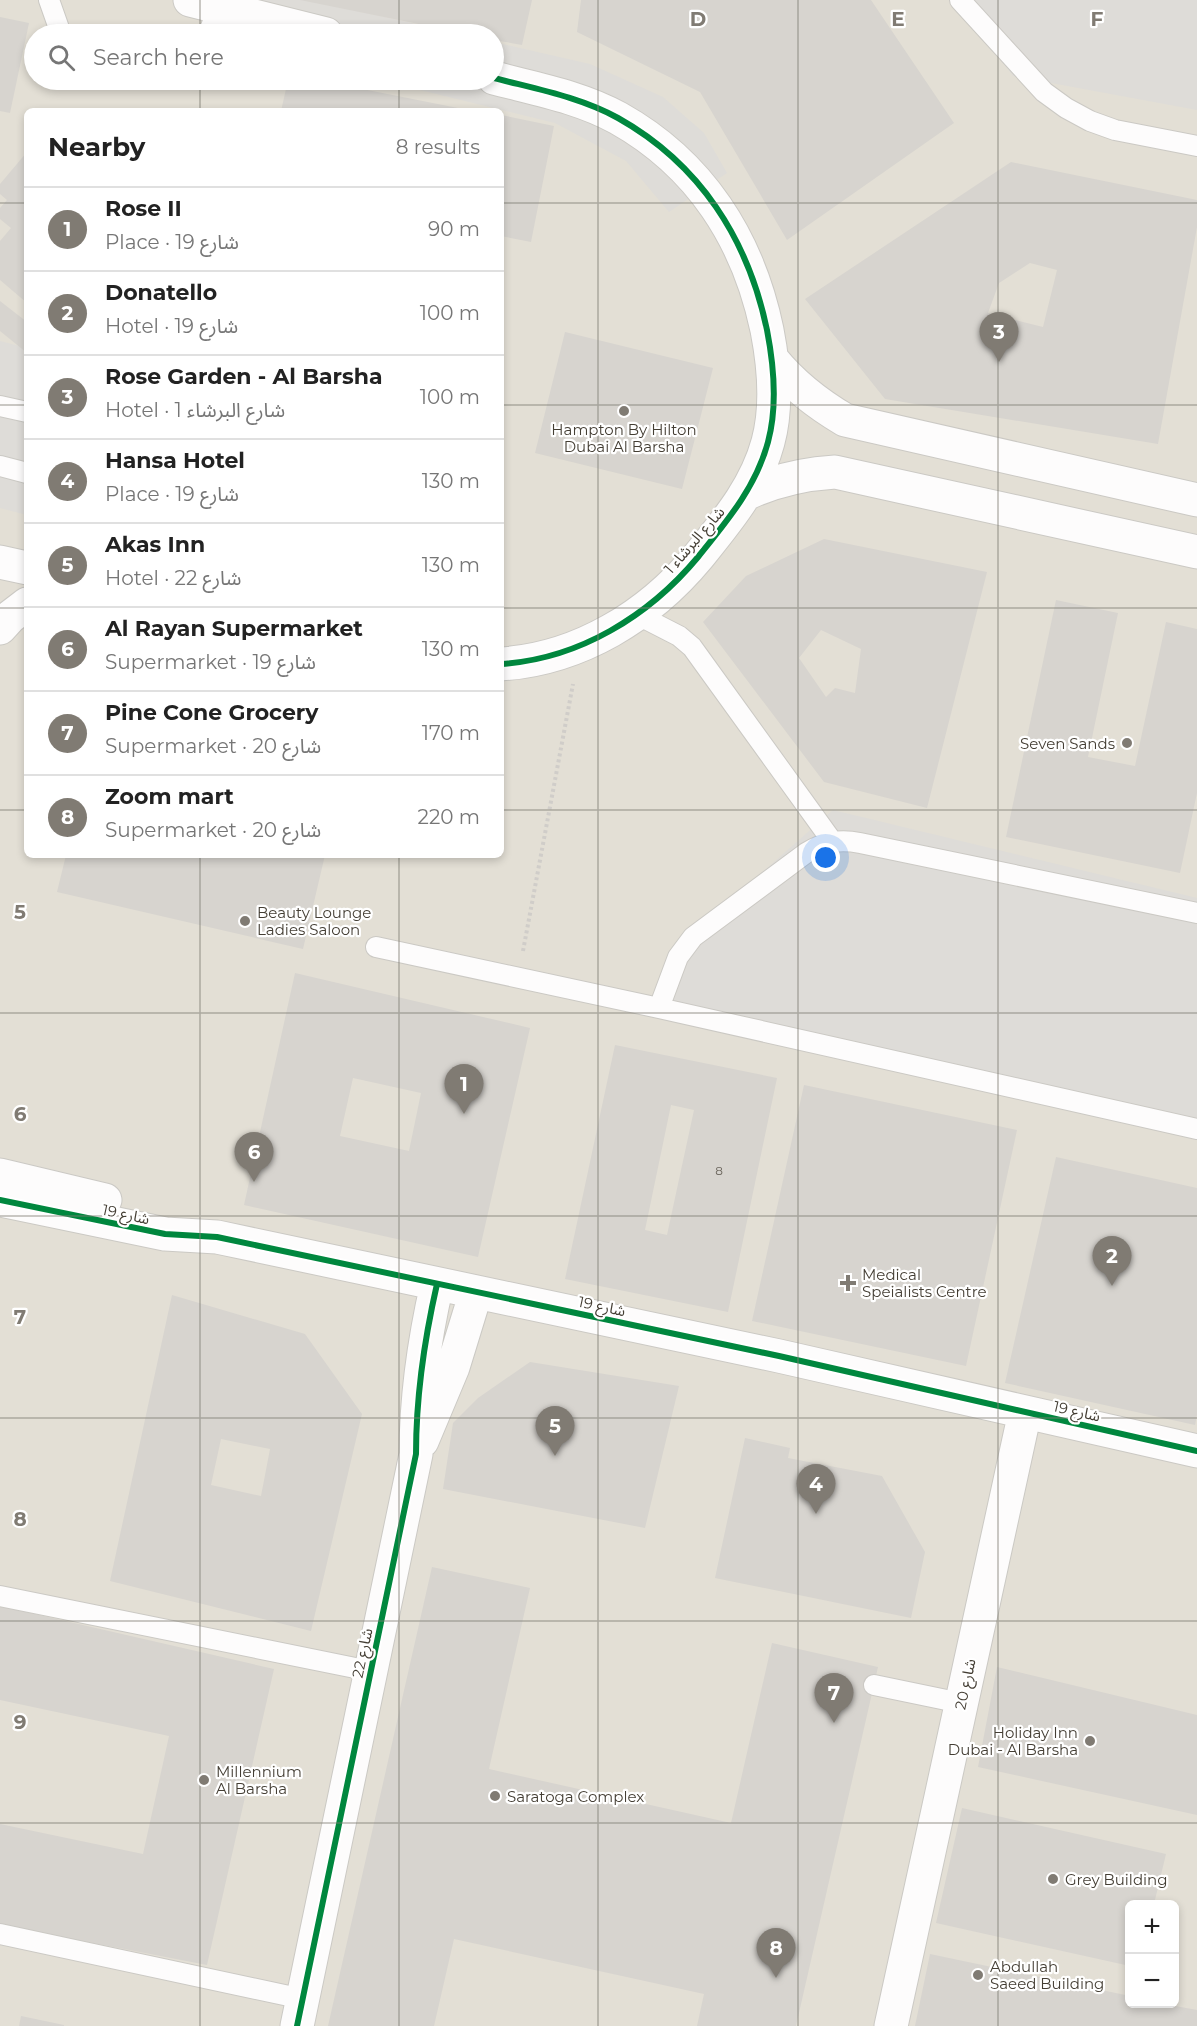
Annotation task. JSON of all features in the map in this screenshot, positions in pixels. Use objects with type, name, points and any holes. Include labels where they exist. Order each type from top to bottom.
[{"type":"street","points":[[207,10],[276,24]]},
{"type":"street","name":"شارع البرشاء 1","points":[[504,81],[575,99],[618,118],[657,144],[692,176],[721,213],[744,254],[760,298],[772,359],[774,405],[768,441],[747,493],[732,516],[683,575],[638,615],[580,647],[549,657],[504,664]]},
{"type":"street","points":[[772,359],[784,374],[812,400],[845,420],[1197,500]]},
{"type":"street","points":[[747,493],[764,485],[799,475],[835,472],[1197,552]]},
{"type":"street","points":[[0,562],[24,567]]},
{"type":"street","points":[[0,628],[24,606]]},
{"type":"street","points":[[0,1161],[40,1172],[71,1192]]},
{"type":"street","name":"شارع 19","points":[[0,1175],[170,1216],[217,1237]]},
{"type":"street","name":"شارع 19","points":[[0,1200],[165,1234],[217,1237],[767,1353],[1197,1451]]},
{"type":"street","name":"شارع 22","points":[[300,2012],[416,1454],[421,1361],[437,1284]]},
{"type":"street","name":"شارع 22","points":[[416,1454],[453,1367],[476,1292]]},
{"type":"street","name":"شارع 20","points":[[891,2026],[1025,1412]]},
{"type":"lane","points":[[49,0],[58,24]]},
{"type":"lane","points":[[960,0],[1044,92],[1066,108],[1090,121],[1115,130],[1197,146]]},
{"type":"lane","points":[[978,21],[979,0]]},
{"type":"lane","points":[[0,406],[24,411]]},
{"type":"lane","points":[[0,466],[24,471]]},
{"type":"lane","points":[[638,615],[679,636],[692,647],[832,842]]},
{"type":"lane","points":[[658,1008],[678,957],[693,937],[806,853],[819,845],[832,842],[846,840],[1197,913]]},
{"type":"lane","points":[[376,947],[1197,1129]]},
{"type":"lane","points":[[0,1596],[370,1671]]},
{"type":"lane","points":[[874,1685],[961,1704]]},
{"type":"lane","points":[[0,1934],[300,2012]]},
{"type":"path","points":[[517,978],[580,647]]},
{"type":"shaded area","points":[[0,0],[1197,0],[1197,2026],[0,2026]]},
{"type":"shaded area","points":[[240,0],[308,0],[416,24],[233,24]]},
{"type":"shaded area","points":[[954,0],[1197,0],[1197,110],[1013,76]]},
{"type":"shaded area","points":[[504,44],[590,64],[663,97],[704,133],[727,173],[669,212],[626,161],[555,123],[504,111],[504,108],[494,108],[420,90],[504,90]]},
{"type":"shaded area","points":[[0,341],[24,347],[24,514],[0,508]]},
{"type":"shaded area","points":[[833,810],[1197,898],[1197,1125],[662,1000],[681,952],[724,906]]},
{"type":"building","points":[[300,0],[532,0],[522,45],[504,42],[504,24],[419,24]]},
{"type":"building","points":[[581,0],[871,0],[954,123],[787,240],[700,92],[577,32]]},
{"type":"building","points":[[0,17],[29,23],[24,24],[24,47],[10,113],[0,111]]},
{"type":"building","points":[[286,90],[367,90],[458,108],[282,108]]},
{"type":"building","points":[[504,116],[554,126],[531,242],[504,237]]},
{"type":"building","points":[[24,156],[24,300],[0,280],[0,241],[11,228],[0,219],[0,208],[7,200],[0,194],[0,184]]},
{"type":"building","points":[[1011,162],[1197,200],[1197,227],[1158,444],[885,399],[805,299]],"holes":[[[1030,263],[1057,270],[1043,327],[988,313],[999,283]]]},
{"type":"building","points":[[0,301],[24,320],[24,351],[0,331]]},
{"type":"building","name":"Hampton By Hilton Dubai Al Barsha","points":[[565,332],[713,368],[682,489],[535,453]]},
{"type":"building","points":[[824,539],[987,572],[927,808],[824,782],[703,622],[746,576]],"holes":[[[821,630],[861,649],[855,693],[835,688],[826,697],[799,658]]]},
{"type":"building","points":[[1056,600],[1118,613],[1088,757],[1135,766],[1166,622],[1197,629],[1197,793],[1180,873],[1006,837]]},
{"type":"building","name":"Beauty Lounge Ladies Saloon","points":[[65,858],[324,858],[303,949],[57,892]]},
{"type":"building","points":[[295,973],[530,1028],[478,1257],[244,1205]],"holes":[[[353,1078],[421,1093],[409,1151],[340,1136]]]},
{"type":"building","points":[[615,1045],[777,1078],[728,1312],[565,1279]],"holes":[[[671,1105],[694,1110],[667,1235],[645,1230]]]},
{"type":"building","points":[[804,1085],[1017,1130],[966,1366],[752,1321]]},
{"type":"building","points":[[1056,1157],[1197,1188],[1197,1415],[1195,1425],[1005,1383]]},
{"type":"building","points":[[172,1295],[305,1334],[362,1414],[311,1631],[110,1581]],"holes":[[[221,1439],[270,1449],[261,1496],[211,1485]]]},
{"type":"building","points":[[530,1362],[679,1386],[645,1528],[443,1489],[453,1423],[478,1398]]},
{"type":"building","points":[[745,1438],[790,1448],[788,1458],[882,1476],[925,1552],[911,1618],[715,1578]]},
{"type":"building","name":"Saratoga Complex","points":[[432,1567],[530,1588],[489,1769],[731,1823],[772,1643],[878,1667],[796,2026],[697,2026],[704,1994],[454,1939],[434,2026],[328,2026]]},
{"type":"building","name":"Millennium Al Barsha","points":[[0,1606],[274,1669],[207,1965],[0,1925],[0,1824],[143,1854],[169,1736],[0,1700]]},
{"type":"building","name":"Holiday Inn Dubai - Al Barsha","points":[[997,1667],[1197,1715],[1197,1815],[978,1767]]},
{"type":"building","name":"Grey Building","points":[[962,1808],[1166,1854],[1155,1900],[1125,1900],[1125,1965],[936,1923]]},
{"type":"building","name":"Abdullah Saeed Building","points":[[930,1954],[1125,1995],[1125,2008],[1179,2007],[1197,2010],[1197,2026],[915,2026]]},
{"type":"building","points":[[21,2016],[64,2025],[64,2026],[19,2026]]},
{"type":"cycle path","points":[[504,80],[573,99],[618,118],[647,137],[696,181],[716,207],[747,265],[759,297],[767,330],[774,386],[771,428],[756,474],[730,517],[679,578],[635,615],[585,644],[530,660],[504,664]]},
{"type":"cycle path","points":[[0,1200],[165,1234],[217,1237],[779,1356],[1197,1451]]},
{"type":"cycle path","points":[[297,2026],[416,1454],[417,1411],[422,1368],[437,1284]]},
{"type":"place","name":"Rose Garden - Al Barsha","points":[[999,362]]},
{"type":"place","name":"Hampton By Hilton Dubai Al Barsha","points":[[624,411]]},
{"type":"place","name":"Seven Sands","points":[[1127,743]]},
{"type":"place","name":"Beauty Lounge Ladies Saloon","points":[[245,921]]},
{"type":"place","name":"Rose II","points":[[464,1114]]},
{"type":"place","name":"Al Rayan Supermarket","points":[[254,1182]]},
{"type":"place","name":"Medical Speialists Centre","points":[[848,1283]]},
{"type":"place","name":"Donatello","points":[[1112,1286]]},
{"type":"place","name":"Akas Inn","points":[[555,1456]]},
{"type":"place","name":"Hansa Hotel","points":[[816,1514]]},
{"type":"place","name":"Pine Cone Grocery","points":[[834,1723]]},
{"type":"place","name":"Holiday Inn Dubai - Al Barsha","points":[[1090,1741]]},
{"type":"place","name":"Millennium Al Barsha","points":[[204,1780]]},
{"type":"place","name":"Saratoga Complex","points":[[495,1796]]},
{"type":"place","name":"Grey Building","points":[[1053,1879]]},
{"type":"place","name":"Abdullah Saeed Building","points":[[978,1975]]},
{"type":"place","name":"Zoom mart","points":[[776,1978]]}]
